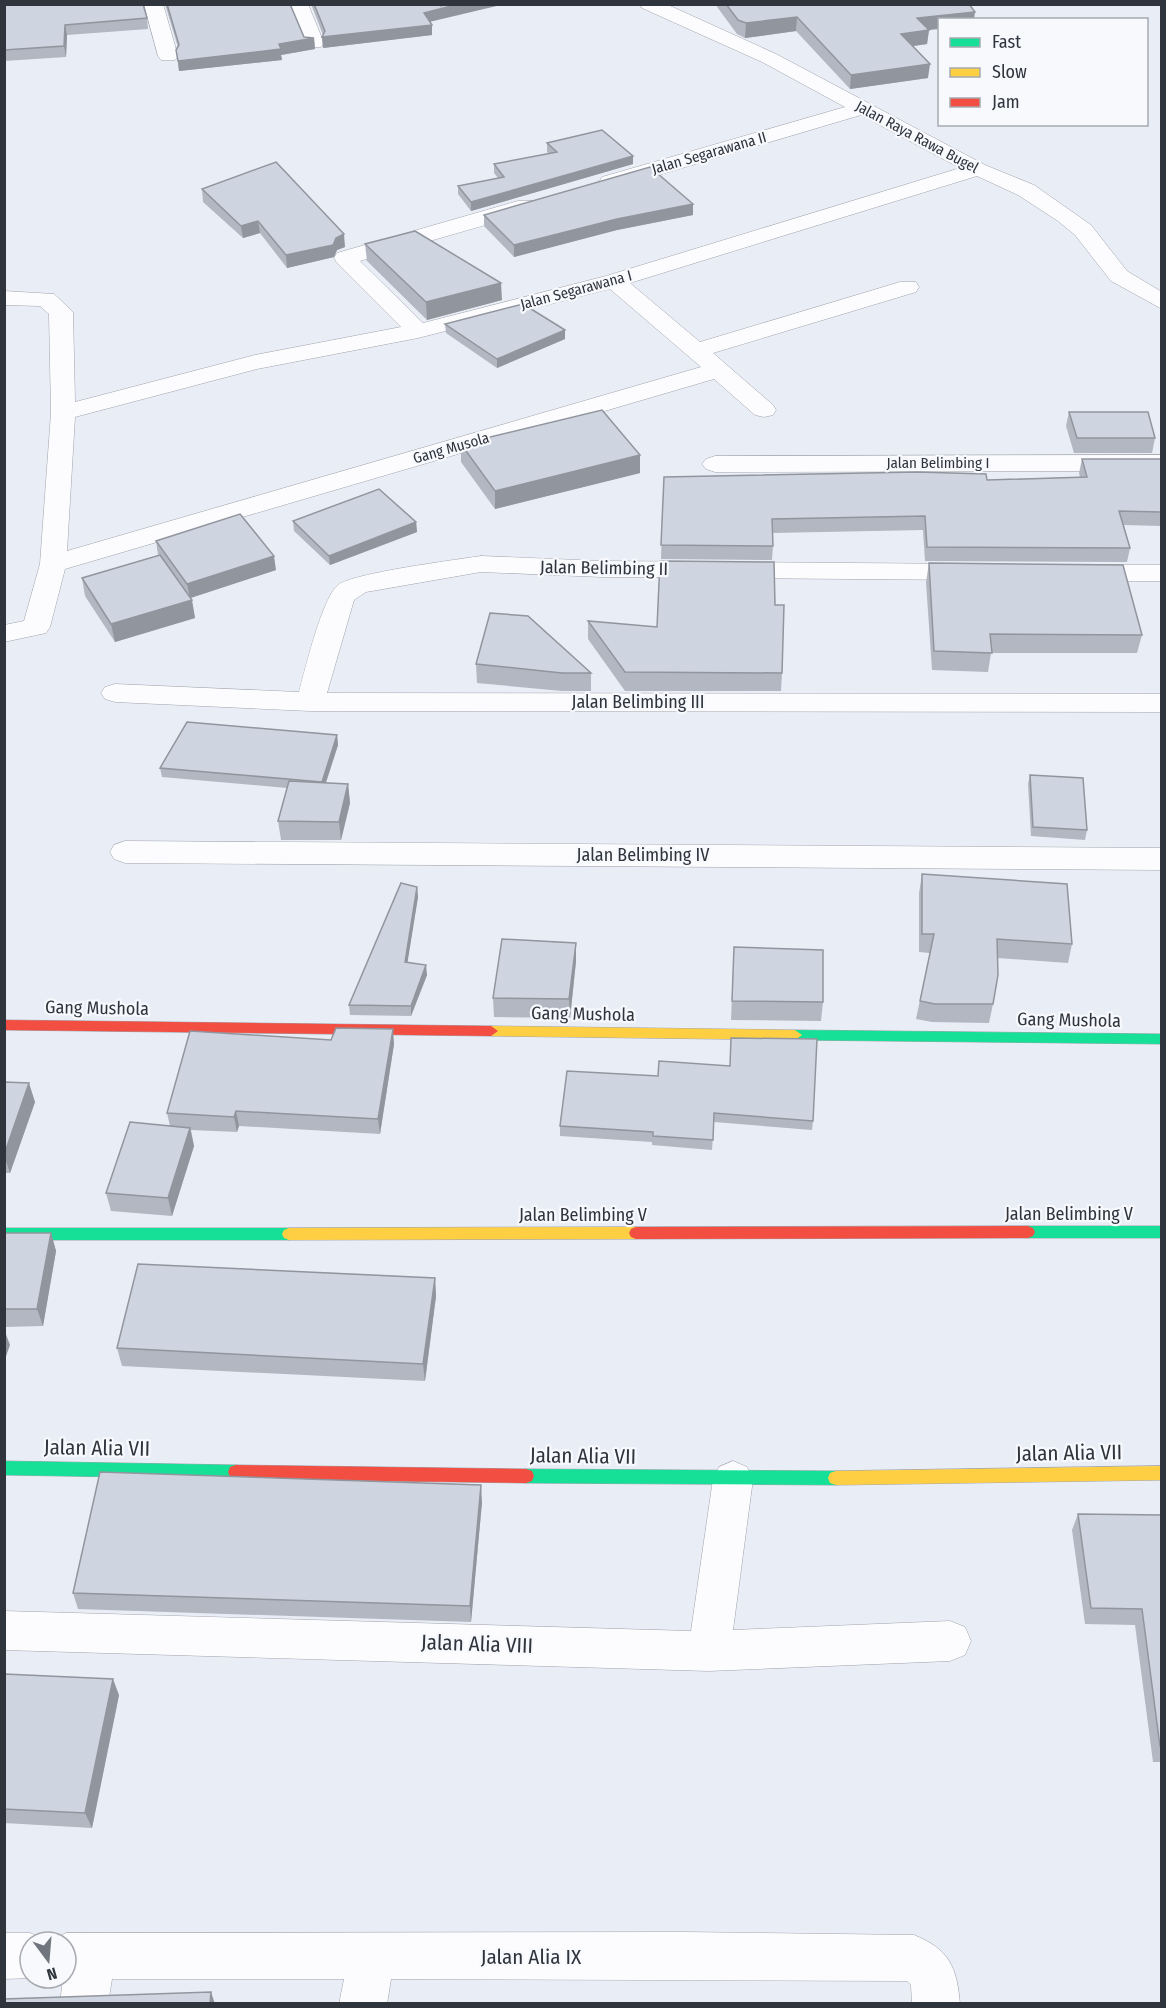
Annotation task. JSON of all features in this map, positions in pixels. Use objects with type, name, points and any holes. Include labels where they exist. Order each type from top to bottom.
[{"type":"street","points":[[153,4],[168,56]]},
{"type":"street","points":[[298,4],[314,43]]},
{"type":"street","name":"Jalan Raya Rawa Bugel","points":[[649,4],[769,58],[978,169],[1026,190],[1083,230],[1119,276],[1161,302]]},
{"type":"street","name":"Jalan Segarawana II","points":[[585,189],[862,108]]},
{"type":"street","name":"Jalan Segarawana I","points":[[63,413],[255,362],[418,331],[614,281],[978,169]]},
{"type":"street","points":[[418,331],[345,258],[551,199]]},
{"type":"street","points":[[614,281],[764,410]]},
{"type":"street","points":[[695,351],[908,287]]},
{"type":"street","points":[[4,298],[46,298],[61,312],[63,413],[53,564],[36,627],[4,634]]},
{"type":"street","name":"Gang Musola","points":[[53,564],[718,370]]},
{"type":"street","name":"Jalan Belimbing I","points":[[715,464],[1161,463]]},
{"type":"street","name":"Jalan Belimbing II","points":[[310,702],[340,599],[347,591],[359,585],[481,564],[602,569],[995,572]]},
{"type":"street","points":[[1054,572],[1161,573]]},
{"type":"street","name":"Jalan Belimbing III","points":[[116,693],[310,702],[1161,703]]},
{"type":"street","name":"Jalan Belimbing IV","points":[[125,852],[1161,859]]},
{"type":"street","name":"Gang Mushola","points":[[4,1025],[1161,1039]]},
{"type":"street","name":"Jalan Belimbing V","points":[[4,1234],[1161,1232]]},
{"type":"street","name":"Jalan Alia VII","points":[[4,1468],[733,1479],[1161,1473]]},
{"type":"street","points":[[710,1651],[733,1479]]},
{"type":"street","name":"Jalan Alia VIII","points":[[4,1630],[710,1651],[950,1641]]},
{"type":"street","name":"Jalan Alia IX","points":[[84,2004],[79,1956],[371,1958],[682,1955],[914,1958],[927,1966],[934,1977],[936,2004]]},
{"type":"street","points":[[363,2004],[371,1958]]},
{"type":"building","points":[[4,4],[143,4],[147,18],[65,25],[64,46],[4,50]]},
{"type":"building","points":[[167,4],[290,4],[304,37],[314,38],[279,44],[281,49],[178,61],[176,50],[179,45]]},
{"type":"building","points":[[314,4],[438,4],[441,6],[442,4],[459,4],[424,13],[432,25],[322,37],[325,31]]},
{"type":"building","points":[[726,4],[969,4],[975,12],[917,18],[929,30],[901,34],[930,64],[851,75],[797,17],[746,23],[738,20]]},
{"type":"building","points":[[602,130],[633,156],[471,202],[458,186],[504,177],[494,164],[557,152],[547,143]]},
{"type":"building","points":[[276,162],[344,234],[336,238],[333,245],[286,255],[258,221],[241,226],[202,189]]},
{"type":"building","points":[[650,167],[693,204],[617,219],[514,245],[484,215]]},
{"type":"building","points":[[415,231],[501,283],[426,302],[365,244]]},
{"type":"building","points":[[523,304],[565,330],[497,359],[445,324]]},
{"type":"building","points":[[602,410],[640,455],[495,491],[461,444]]},
{"type":"building","points":[[1069,412],[1148,412],[1155,438],[1077,438]]},
{"type":"building","points":[[1082,459],[1161,459],[1161,512],[1119,511],[1130,548],[927,547],[925,516],[772,519],[773,546],[661,545],[664,477],[917,472],[986,474],[987,480],[1087,477]]},
{"type":"building","points":[[379,489],[416,522],[329,556],[293,521]]},
{"type":"building","points":[[240,514],[274,556],[187,584],[156,541]]},
{"type":"building","points":[[160,555],[192,600],[111,624],[82,578]]},
{"type":"building","points":[[660,561],[774,562],[775,605],[784,605],[782,673],[625,672],[588,621],[657,627]]},
{"type":"building","points":[[929,563],[1123,565],[1142,635],[990,634],[992,653],[934,651]]},
{"type":"building","points":[[490,613],[528,616],[591,673],[562,673],[476,664]]},
{"type":"building","points":[[187,722],[337,735],[322,782],[160,768]]},
{"type":"building","points":[[1030,775],[1083,778],[1087,830],[1033,827]]},
{"type":"building","points":[[289,781],[348,784],[339,822],[278,821]]},
{"type":"building","points":[[922,874],[1067,884],[1072,944],[997,939],[998,975],[993,1004],[935,1004],[920,1001],[934,934],[922,934]]},
{"type":"building","points":[[401,883],[417,887],[405,962],[426,965],[411,1006],[349,1005]]},
{"type":"building","points":[[502,939],[576,943],[569,999],[493,998]]},
{"type":"building","points":[[734,947],[823,950],[823,1002],[732,1001]]},
{"type":"building","points":[[336,1028],[393,1029],[378,1119],[236,1111],[234,1117],[167,1113],[190,1031],[331,1040]]},
{"type":"building","points":[[731,1038],[817,1039],[813,1121],[714,1113],[713,1140],[653,1136],[653,1132],[560,1126],[567,1071],[658,1076],[659,1061],[730,1066]]},
{"type":"building","points":[[4,1082],[29,1083],[4,1155]]},
{"type":"building","points":[[130,1122],[190,1128],[168,1198],[106,1193]]},
{"type":"building","points":[[4,1233],[51,1233],[37,1309],[4,1309]]},
{"type":"building","points":[[138,1264],[435,1278],[423,1364],[117,1348]]},
{"type":"building","points":[[100,1472],[481,1485],[470,1606],[73,1593]]},
{"type":"building","points":[[1078,1514],[1161,1515],[1161,1746],[1142,1609],[1091,1608]]},
{"type":"building","points":[[4,1674],[113,1679],[85,1813],[4,1809]]},
{"type":"building","points":[[211,1992],[210,2004],[4,2004],[4,1999]]},
{"type":"traffic: fast","points":[[795,1035],[1162,1039]]},
{"type":"traffic: fast","points":[[1028,1232],[1162,1232]]},
{"type":"traffic: fast","points":[[4,1234],[289,1234]]},
{"type":"traffic: fast","points":[[4,1468],[236,1472]]},
{"type":"traffic: fast","points":[[526,1476],[836,1478]]},
{"type":"traffic: slow","points":[[491,1031],[795,1035]]},
{"type":"traffic: slow","points":[[289,1234],[636,1233]]},
{"type":"traffic: slow","points":[[836,1478],[1162,1473]]},
{"type":"traffic: jam","points":[[4,1025],[491,1031]]},
{"type":"traffic: jam","points":[[636,1233],[1028,1232]]},
{"type":"traffic: jam","points":[[236,1472],[526,1476]]}]
